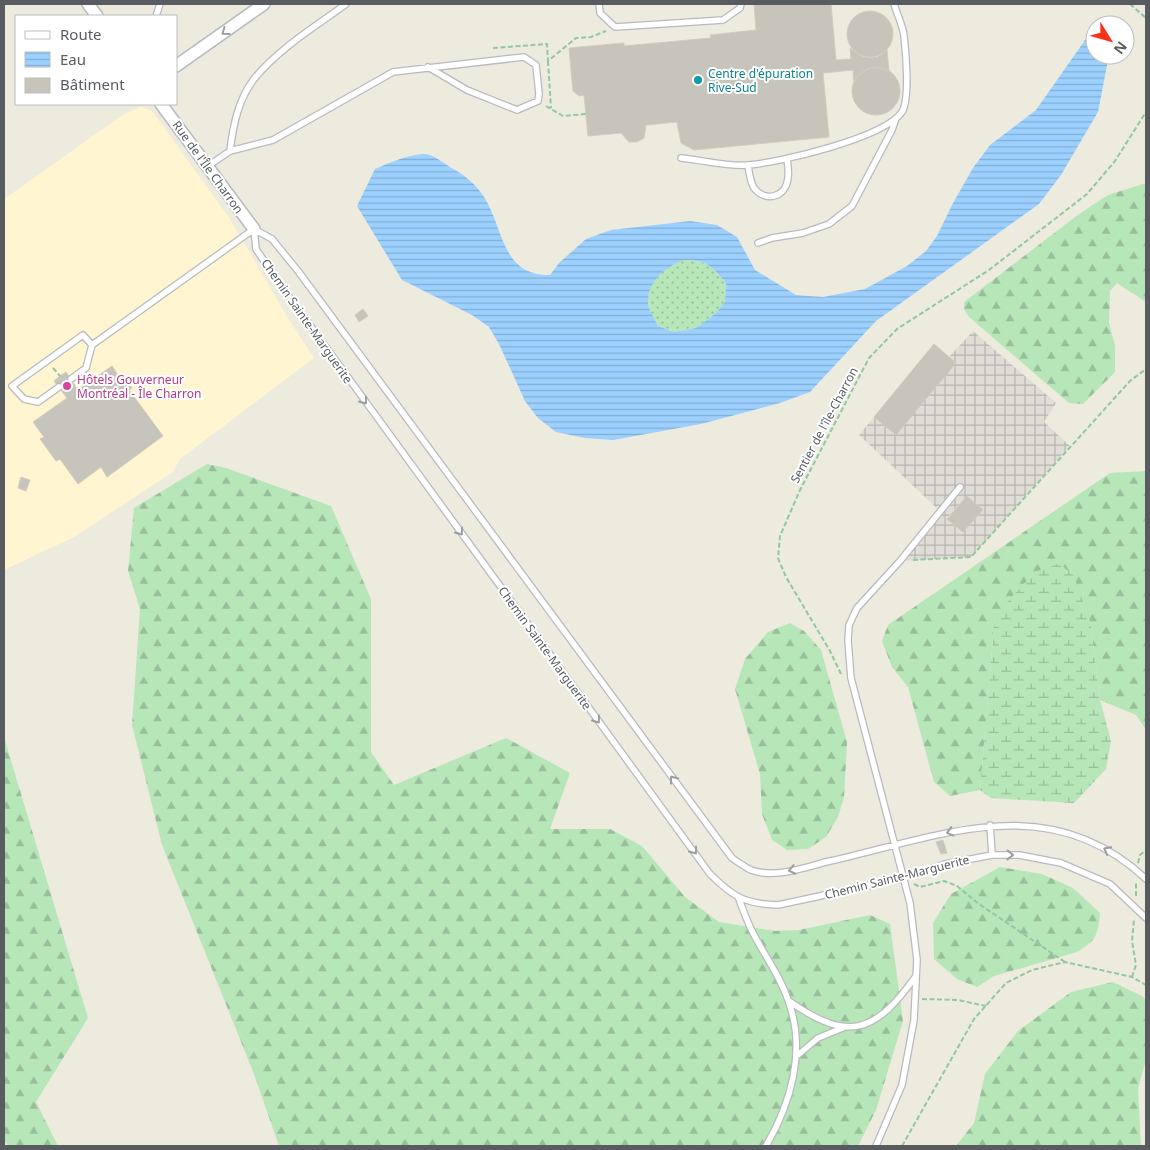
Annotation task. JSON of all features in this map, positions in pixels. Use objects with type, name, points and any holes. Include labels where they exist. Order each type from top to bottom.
[{"type":"street","points":[[88,4],[96,15]]},
{"type":"street","points":[[178,65],[264,4]]},
{"type":"street","name":"Rue de l'Île Charron","points":[[162,105],[254,229]]},
{"type":"lane","points":[[230,151],[233,124],[254,79],[287,47],[346,4]]},
{"type":"lane","points":[[599,4],[600,13],[615,27],[723,20],[740,8],[741,4]]},
{"type":"lane","points":[[681,158],[748,165],[787,159],[849,143],[896,118],[903,111],[906,100],[904,35],[894,4]]},
{"type":"lane","points":[[208,166],[230,151],[273,140],[393,72],[428,67],[524,57],[536,65],[538,102],[516,110],[467,90],[428,67]]},
{"type":"lane","points":[[758,243],[772,238],[803,233],[829,224],[852,206],[892,130],[896,118]]},
{"type":"lane","points":[[748,165],[750,179],[758,193],[766,197],[775,197],[782,192],[789,177],[787,159]]},
{"type":"lane","points":[[71,379],[86,368],[92,345],[254,229]]},
{"type":"lane","name":"Chemin Sainte-Marguerite","points":[[254,229],[272,239],[298,271],[732,858],[751,870],[773,874],[896,847],[963,829],[990,825],[1016,825],[1078,836],[1121,858],[1146,879]]},
{"type":"lane","name":"Chemin Sainte-Marguerite","points":[[254,229],[256,249],[323,345],[710,874],[739,899],[762,905],[778,906],[904,878],[945,864],[992,855],[1019,855],[1061,863],[1110,884],[1146,918]]},
{"type":"lane","points":[[59,387],[42,400],[32,401],[18,395],[12,386],[83,335],[92,345]]},
{"type":"lane","points":[[876,1146],[902,1085],[914,1020],[917,960],[912,913],[904,878],[851,678],[848,640],[849,625],[857,608],[900,561],[960,487]]},
{"type":"lane","points":[[990,825],[992,855]]},
{"type":"lane","points":[[739,899],[752,931],[789,1001],[797,1028],[798,1055],[792,1084],[766,1146]]},
{"type":"lane","points":[[798,1055],[818,1038],[845,1027],[866,1024],[885,1013],[916,976]]},
{"type":"lane","points":[[789,1001],[826,1023],[845,1027]]},
{"type":"path","points":[[1130,4],[1146,18]]},
{"type":"path","points":[[548,61],[576,38],[591,37],[615,27]]},
{"type":"path","points":[[493,48],[547,44],[551,109]]},
{"type":"path","points":[[538,102],[563,116],[586,114]]},
{"type":"path","name":"Sentier de l'île-Charron","points":[[843,680],[830,651],[786,577],[778,558],[780,536],[800,490],[869,358],[897,329],[988,270],[1087,194],[1115,162],[1146,112]]},
{"type":"path","points":[[900,561],[971,557],[1130,381],[1146,369]]},
{"type":"path","points":[[56,372],[60,376]]},
{"type":"path","points":[[904,878],[920,887],[944,880],[957,886],[979,904],[1065,962],[1132,977],[1146,985]]},
{"type":"path","points":[[902,1146],[974,1019],[1006,983],[1032,970],[1065,962]]},
{"type":"path","points":[[915,998],[958,1000],[986,1006]]},
{"type":"shaded area","points":[[141,107],[152,111],[230,219],[291,323],[314,358],[180,459],[173,472],[74,537],[4,570],[4,199],[124,114]]},
{"type":"shaded area","points":[[973,331],[1056,403],[1044,422],[1070,446],[971,557],[900,561],[940,511],[859,435],[934,344],[949,357]],"holes":[[[967,496],[983,510],[963,532],[947,518]]]},
{"type":"green space","points":[[1146,183],[1146,302],[1117,283],[1110,291],[1109,323],[1115,346],[1115,372],[1083,404],[1069,403],[969,317],[964,309],[964,302],[1079,214],[1108,195]]},
{"type":"green space","points":[[682,260],[697,261],[712,268],[726,283],[725,302],[716,313],[696,328],[674,332],[658,326],[648,304],[648,296],[658,277],[669,267]]},
{"type":"green space","points":[[207,464],[226,468],[331,506],[371,599],[371,752],[394,785],[506,738],[570,773],[550,829],[610,829],[642,846],[685,897],[719,922],[775,931],[799,930],[870,915],[890,924],[903,1021],[876,1110],[858,1146],[279,1146],[254,1074],[162,845],[132,725],[140,609],[128,571],[134,508]]},
{"type":"green space","points":[[1146,471],[1146,730],[1136,715],[1100,700],[1091,624],[995,615],[980,790],[950,796],[934,782],[908,687],[892,667],[882,641],[888,625],[1110,473]]},
{"type":"green space","points":[[1059,563],[1074,576],[1091,624],[1100,700],[1111,741],[1106,769],[1074,803],[991,798],[980,790],[995,615],[1035,572]]},
{"type":"green space","points":[[790,623],[804,631],[821,650],[847,742],[844,797],[838,817],[826,837],[808,849],[787,850],[772,840],[762,814],[760,774],[735,689],[745,659],[768,632]]},
{"type":"green space","points":[[4,737],[88,1018],[36,1102],[58,1146],[8,1146],[4,1140]]},
{"type":"green space","points":[[1000,867],[1042,874],[1073,888],[1100,913],[1098,927],[1092,941],[1077,952],[994,976],[977,987],[957,979],[934,959],[933,923],[951,894]]},
{"type":"green space","points":[[1113,982],[1142,996],[1146,1000],[1146,1060],[1138,1088],[1141,1146],[956,1146],[974,1123],[985,1074],[1018,1031],[1071,992]]},
{"type":"water","points":[[1085,40],[1085,65],[1107,65],[1098,112],[1061,175],[1039,204],[876,321],[810,392],[780,403],[701,424],[613,440],[585,438],[556,432],[538,418],[525,401],[499,344],[489,327],[472,315],[402,280],[357,206],[375,169],[404,158],[427,154],[460,173],[477,188],[491,209],[506,248],[513,259],[522,268],[534,273],[550,275],[559,263],[586,239],[611,230],[690,221],[717,225],[737,237],[755,270],[796,295],[823,297],[865,289],[907,266],[926,251],[937,236],[973,168],[990,145],[1036,110]],"holes":[[[683,260],[697,261],[712,268],[726,283],[725,302],[716,313],[696,328],[674,332],[658,326],[648,304],[650,289],[658,277],[669,267]]]},
{"type":"building","name":"Centre d'épuration Rive-Sud","points":[[754,4],[831,4],[836,60],[851,59],[850,48],[863,57],[871,58],[878,57],[887,50],[889,72],[878,68],[870,68],[858,76],[854,83],[853,70],[823,73],[829,137],[694,150],[681,143],[677,122],[646,125],[644,138],[637,142],[629,142],[621,133],[588,136],[584,95],[579,96],[573,91],[569,48],[624,43],[624,46],[711,38],[710,35],[756,30]]},
{"type":"building","points":[[865,11],[875,11],[887,17],[892,25],[892,43],[887,51],[879,56],[865,57],[857,54],[850,47],[847,39],[847,29],[850,21],[857,14]]},
{"type":"building","points":[[876,67],[885,69],[893,74],[898,82],[900,91],[898,100],[893,108],[885,113],[876,115],[867,113],[859,108],[854,100],[852,91],[854,82],[859,74],[867,69]]},
{"type":"building","points":[[363,309],[368,316],[359,322],[355,315]]},
{"type":"building","points":[[934,344],[956,363],[896,435],[874,417]]},
{"type":"building","points":[[112,366],[122,381],[125,379],[132,388],[129,390],[163,436],[107,477],[101,467],[78,484],[60,459],[56,461],[40,439],[44,437],[33,422],[67,398],[54,381],[60,376],[66,372],[78,390]]},
{"type":"building","points":[[21,477],[30,480],[26,491],[18,488]]},
{"type":"building","points":[[967,496],[983,510],[963,532],[947,519]]},
{"type":"building","points":[[943,840],[947,853],[941,854],[936,842]]},
{"type":"place","name":"Centre d'épuration Rive-Sud","points":[[698,80]]},
{"type":"place","name":"Hôtels Gouverneur Montréal - Île Charron","points":[[67,386]]}]
